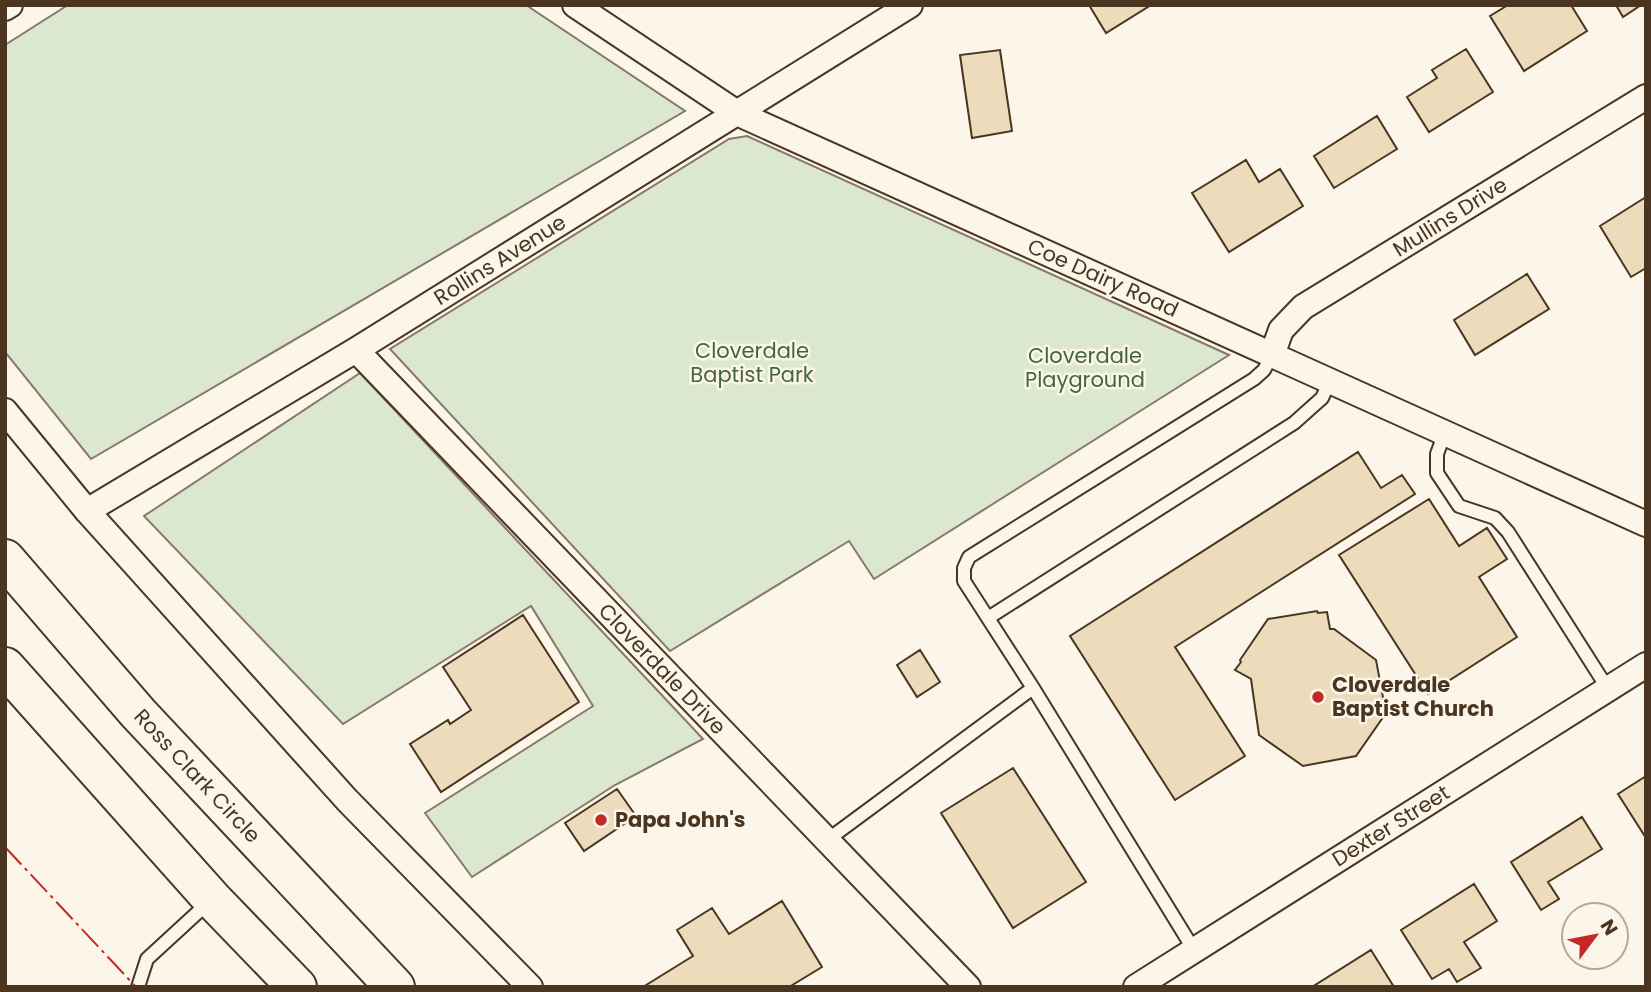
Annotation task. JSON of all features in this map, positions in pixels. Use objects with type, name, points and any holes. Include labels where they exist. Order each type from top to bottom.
[{"type":"highway","name":"Ross Clark Circle","points":[[5,559],[138,713],[395,987]]},
{"type":"highway","points":[[5,667],[212,899],[297,987]]},
{"type":"street","points":[[5,8],[10,5]]},
{"type":"street","name":"Coe Dairy Road","points":[[575,5],[737,113],[1646,524]]},
{"type":"street","name":"Rollins Avenue","points":[[87,511],[356,350],[910,5]]},
{"type":"street","name":"Mullins Drive","points":[[1272,355],[1281,330],[1303,307],[1646,97]]},
{"type":"street","name":"Cloverdale Drive","points":[[356,350],[968,987]]},
{"type":"street","points":[[5,411],[87,511],[347,800],[530,987]]},
{"type":"street","name":"Dexter Street","points":[[1136,987],[1646,665]]},
{"type":"lane","points":[[1194,950],[964,581],[964,568],[969,557],[1254,379],[1264,370],[1272,355]]},
{"type":"lane","points":[[988,618],[1294,423],[1322,398],[1330,381]]},
{"type":"lane","points":[[1445,432],[1437,454],[1437,473],[1459,506],[1495,518],[1508,532],[1608,689]]},
{"type":"lane","points":[[826,841],[1033,688]]},
{"type":"lane","points":[[138,987],[147,959],[212,899]]},
{"type":"green space","points":[[68,5],[526,5],[685,111],[91,459],[5,352],[5,45]]},
{"type":"green space","name":"Cloverdale Baptist Park","points":[[747,136],[1229,355],[874,579],[849,541],[670,651],[390,349],[729,139]]},
{"type":"green space","points":[[360,373],[703,739],[615,785],[472,877],[425,813],[593,706],[531,606],[343,724],[144,516]]},
{"type":"building","points":[[1089,5],[1151,5],[1106,33]]},
{"type":"building","points":[[1508,5],[1571,5],[1587,31],[1524,71],[1490,16]]},
{"type":"building","points":[[1616,5],[1641,5],[1623,17]]},
{"type":"building","points":[[1466,49],[1493,92],[1429,132],[1407,97],[1437,78],[1432,70]]},
{"type":"building","points":[[1000,50],[1012,131],[972,138],[960,55]]},
{"type":"building","points":[[1377,116],[1397,149],[1334,188],[1314,156]]},
{"type":"building","points":[[1246,160],[1259,182],[1280,169],[1303,206],[1229,252],[1192,193]]},
{"type":"building","points":[[1646,197],[1646,268],[1631,277],[1600,226]]},
{"type":"building","points":[[1527,274],[1549,309],[1475,355],[1454,320]]},
{"type":"building","points":[[1358,452],[1381,488],[1402,475],[1415,494],[1175,647],[1245,756],[1175,800],[1070,636]]},
{"type":"building","points":[[1429,499],[1459,546],[1487,528],[1507,559],[1479,577],[1517,637],[1428,694],[1339,555]]},
{"type":"building","name":"Cloverdale Baptist Church","points":[[1317,611],[1327,612],[1330,629],[1334,629],[1376,660],[1386,713],[1356,756],[1303,766],[1259,735],[1251,679],[1235,670],[1268,619]]},
{"type":"building","points":[[523,615],[579,702],[441,792],[410,744],[448,720],[450,724],[471,710],[443,667]]},
{"type":"building","points":[[920,650],[940,682],[917,697],[897,665]]},
{"type":"building","points":[[1013,768],[1086,882],[1013,928],[941,813]]},
{"type":"building","points":[[1646,776],[1646,838],[1618,794]]},
{"type":"building","name":"Papa John's","points":[[617,789],[636,816],[584,851],[565,823]]},
{"type":"building","points":[[1582,817],[1602,849],[1548,882],[1559,899],[1541,910],[1511,862]]},
{"type":"building","points":[[1474,884],[1497,921],[1464,942],[1481,968],[1457,982],[1449,969],[1432,979],[1401,930]]},
{"type":"building","points":[[782,901],[822,967],[789,987],[643,987],[693,956],[677,930],[712,908],[729,934]]},
{"type":"building","points":[[1371,950],[1394,987],[1312,987]]},
{"type":"power","points":[[5,847],[136,987]]},
{"type":"place","name":"Cloverdale Baptist Church","points":[[1318,697]]},
{"type":"place","name":"Papa John's","points":[[601,820]]},
{"type":"park label","name":"Cloverdale Playground","points":[[1085,368]]}]
